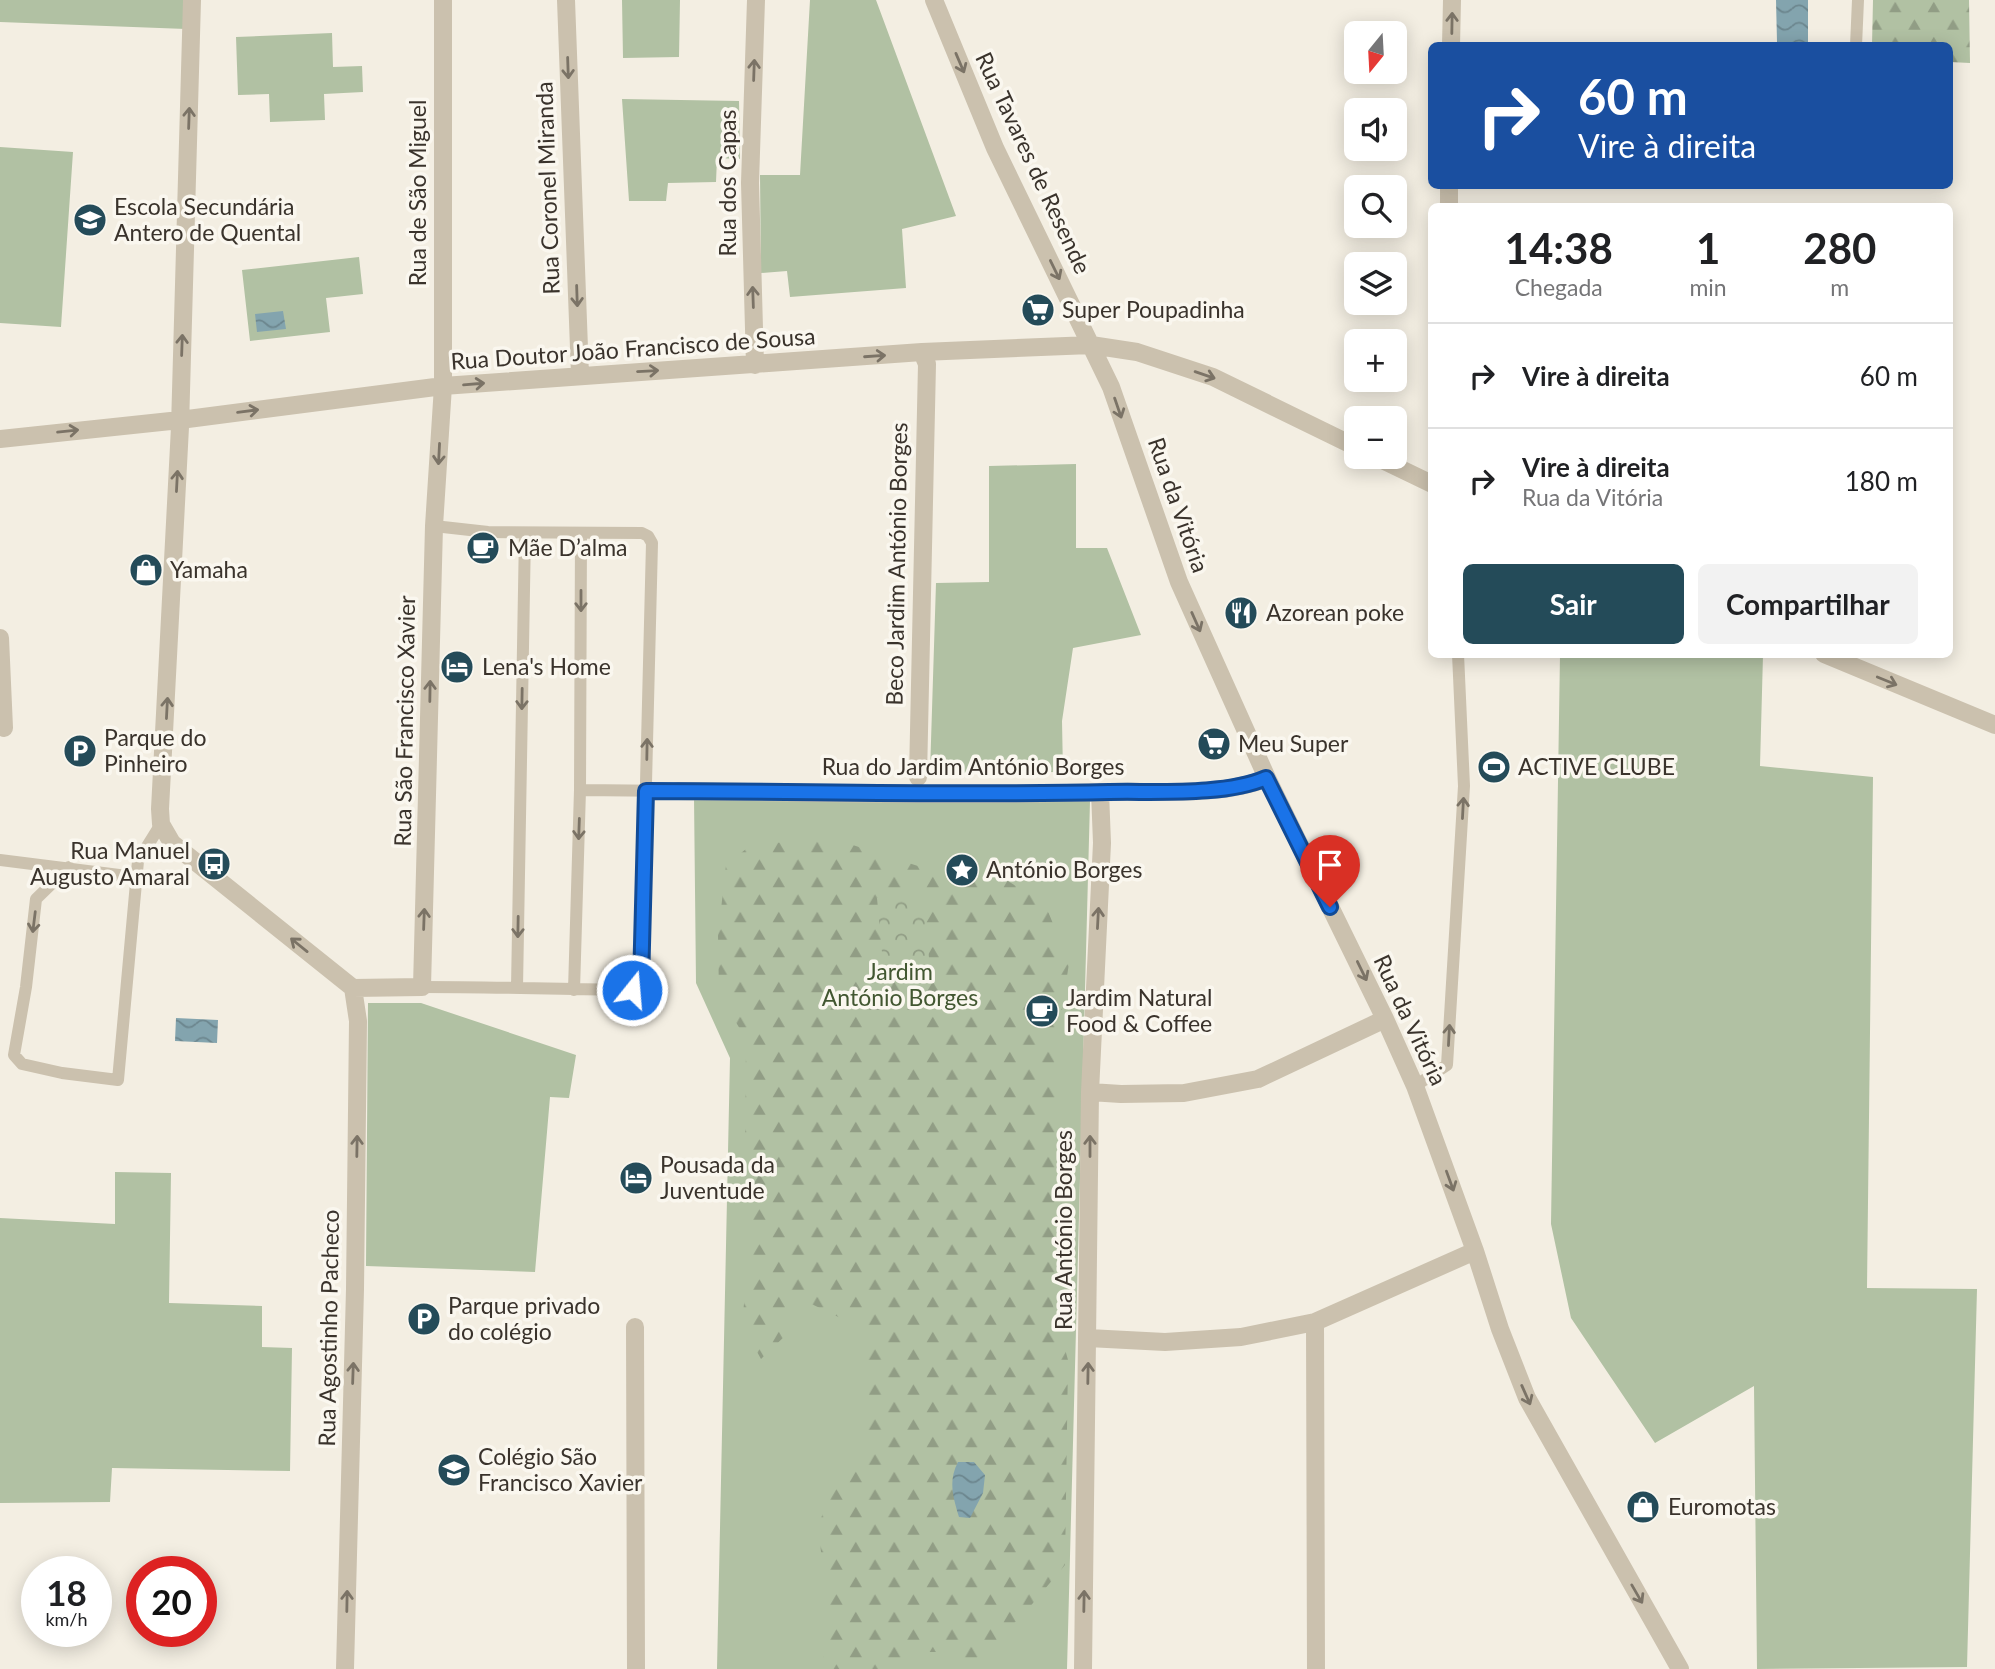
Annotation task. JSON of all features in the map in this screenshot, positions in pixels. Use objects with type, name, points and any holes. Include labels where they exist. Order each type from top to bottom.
[{"type":"street","points":[[192,0],[180,417],[161,824],[172,843],[353,988],[422,987]]},
{"type":"street","name":"Rua de São Miguel","points":[[443,0],[443,386]]},
{"type":"street","name":"Rua Coronel Miranda","points":[[566,0],[580,375]]},
{"type":"street","name":"Rua dos Capas","points":[[755,365],[750,183],[756,0]]},
{"type":"street","name":"Rua Tavares de Resende","points":[[934,0],[995,148],[1091,345]]},
{"type":"street","points":[[1451,42],[1452,0]]},
{"type":"street","name":"Rua Doutor João Francisco de Sousa","points":[[0,439],[443,386],[922,352],[1091,345],[1137,352],[1213,377],[1344,441]]},
{"type":"street","name":"Rua da Vitória","points":[[1091,345],[1111,387],[1179,582],[1266,778],[1385,1019],[1415,1086],[1527,1398],[1680,1669]]},
{"type":"street","name":"Beco Jardim António Borges","points":[[918,777],[927,364],[922,352]]},
{"type":"street","name":"Rua São Francisco Xavier","points":[[422,987],[435,526],[443,386]]},
{"type":"street","points":[[1401,469],[1428,482]]},
{"type":"street","points":[[0,638],[4,729]]},
{"type":"street","points":[[1834,658],[1995,724]]},
{"type":"street","name":"Rua do Jardim António Borges","points":[[678,791],[945,795],[1100,792],[1231,789],[1266,778]]},
{"type":"street","name":"Rua António Borges","points":[[1083,1669],[1090,1092],[1102,843],[1100,792]]},
{"type":"street","name":"Rua Agostinho Pacheco","points":[[345,1669],[355,1289],[358,1021],[353,988]]},
{"type":"street","points":[[1090,1092],[1185,1093],[1258,1079],[1385,1019]]},
{"type":"street","points":[[1088,1338],[1190,1341],[1241,1337],[1315,1322],[1475,1251]]},
{"type":"street","points":[[1315,1322],[1316,1669]]},
{"type":"street","points":[[635,1327],[636,1669]]},
{"type":"lane","points":[[1856,42],[1857,0]]},
{"type":"lane","points":[[422,987],[632,990],[638,988],[641,983],[652,543],[648,536],[642,533],[488,532],[435,526]]},
{"type":"lane","points":[[517,988],[525,533]]},
{"type":"lane","points":[[574,990],[580,790],[582,533]]},
{"type":"lane","points":[[1415,1086],[1447,1065],[1464,786],[1458,658]]},
{"type":"lane","points":[[580,790],[678,791]]},
{"type":"lane","points":[[69,867],[36,899],[26,987],[14,1055],[22,1064],[62,1073],[118,1080],[135,877],[138,861],[161,824]]},
{"type":"lane","points":[[0,860],[135,877]]},
{"type":"green space","points":[[0,0],[186,0],[186,29],[0,22]]},
{"type":"green space","points":[[622,0],[680,0],[679,57],[623,58]]},
{"type":"green space","points":[[810,0],[876,0],[956,216],[902,229],[906,288],[790,297],[787,271],[761,273],[760,175],[800,175]]},
{"type":"green space","points":[[1873,0],[1969,0],[1970,63],[1953,62],[1953,42],[1872,42]]},
{"type":"green space","points":[[332,33],[333,67],[362,66],[363,92],[324,94],[325,120],[270,122],[269,94],[238,95],[236,37]]},
{"type":"green space","points":[[622,99],[739,101],[740,159],[717,158],[716,182],[668,183],[666,201],[629,201]]},
{"type":"green space","points":[[0,147],[73,152],[61,327],[0,323]]},
{"type":"green space","points":[[359,257],[363,294],[326,298],[330,332],[250,341],[242,270]]},
{"type":"green space","points":[[1076,464],[1076,548],[1107,548],[1141,635],[1073,648],[1062,721],[1063,772],[930,773],[936,583],[989,582],[989,466]]},
{"type":"green space","points":[[1560,658],[1763,658],[1760,766],[1873,777],[1867,1288],[1977,1289],[1967,1667],[1757,1669],[1754,1386],[1655,1443],[1571,1318],[1551,1224]]},
{"type":"green space","name":"Jardim António Borges","points":[[694,797],[1090,801],[1067,1669],[717,1669],[730,1058],[696,983]]},
{"type":"green space","name":"Jardim António Borges","points":[[831,838],[921,867],[998,875],[1045,904],[1069,963],[1053,1071],[1059,1125],[1060,1256],[1052,1302],[1068,1360],[1065,1565],[1028,1609],[971,1663],[939,1652],[922,1652],[903,1669],[822,1669],[829,1618],[818,1527],[832,1487],[866,1451],[869,1389],[861,1328],[793,1295],[787,1334],[761,1359],[742,1325],[750,1240],[745,1149],[746,1039],[719,994],[718,936],[726,865],[751,845]]},
{"type":"green space","points":[[923,893],[929,958],[883,963],[877,898]]},
{"type":"green space","points":[[368,1003],[421,1003],[576,1055],[569,1098],[550,1097],[535,1272],[366,1266]]},
{"type":"green space","points":[[115,1172],[171,1173],[169,1303],[262,1306],[262,1347],[292,1348],[290,1471],[112,1468],[110,1502],[0,1503],[0,1218],[115,1224]]},
{"type":"water","points":[[1776,0],[1808,0],[1808,42],[1777,42]]},
{"type":"water","points":[[283,311],[286,329],[257,332],[255,314]]},
{"type":"water","points":[[176,1018],[218,1020],[217,1043],[175,1041]]},
{"type":"water","points":[[958,1462],[974,1462],[985,1475],[983,1493],[970,1518],[959,1517],[953,1496],[952,1482]]},
{"type":"place","name":"Escola Secundária Antero de Quental","points":[[90,220]]},
{"type":"place","name":"Super Poupadinha","points":[[1038,310]]},
{"type":"place","name":"Mãe D’alma","points":[[483,548]]},
{"type":"place","name":"Yamaha","points":[[146,570]]},
{"type":"place","name":"Azorean poke","points":[[1241,613]]},
{"type":"place","name":"Lena's Home","points":[[457,667]]},
{"type":"place","name":"Meu Super","points":[[1214,744]]},
{"type":"place","name":"Parque do Pinheiro","points":[[80,751]]},
{"type":"place","name":"ACTIVE CLUBE","points":[[1494,767]]},
{"type":"place","name":"Rua Manuel Augusto Amaral","points":[[214,864]]},
{"type":"place","name":"António Borges","points":[[962,870]]},
{"type":"place","name":"Jardim Natural Food & Coffee","points":[[1042,1011]]},
{"type":"place","name":"Pousada da Juventude","points":[[636,1178]]},
{"type":"place","name":"Parque privado do colégio","points":[[424,1319]]},
{"type":"place","name":"Colégio São Francisco Xavier","points":[[454,1470]]},
{"type":"place","name":"Euromotas","points":[[1643,1507]]},
{"type":"route","points":[[632,990],[638,988],[641,983],[646,791],[945,795],[1100,792],[1231,789],[1266,778],[1330,907]]}]
